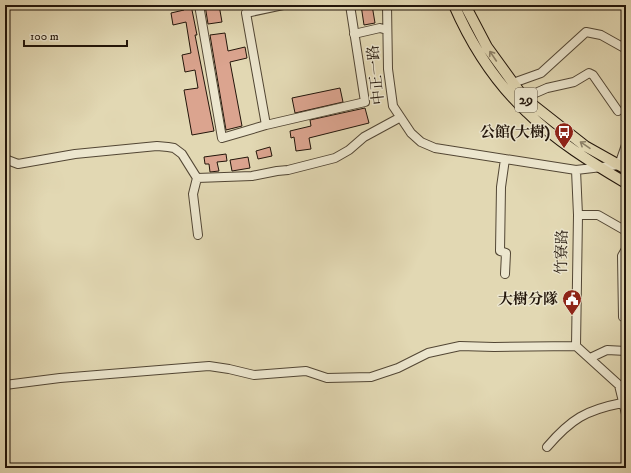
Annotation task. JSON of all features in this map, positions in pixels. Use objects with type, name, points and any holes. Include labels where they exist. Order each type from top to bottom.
[{"type":"main road","name":"29","points":[[454,5],[463,26],[477,49],[517,102],[548,130],[601,168],[626,182]]},
{"type":"main road","name":"29","points":[[465,5],[487,47],[524,98],[585,146],[623,167]]},
{"type":"street","points":[[199,5],[222,138],[266,125],[365,102],[350,5]]},
{"type":"street","points":[[266,125],[244,9],[283,5]]},
{"type":"street","name":"中正一路","points":[[387,5],[388,69],[393,106],[399,118],[411,133],[421,142],[435,148],[576,170]]},
{"type":"street","points":[[354,34],[380,28],[387,30]]},
{"type":"street","points":[[513,83],[541,73],[586,32],[601,35],[626,49]]},
{"type":"street","points":[[524,98],[547,88],[574,82],[589,73],[593,75],[618,111]]},
{"type":"street","points":[[197,178],[252,176],[288,170],[335,158],[349,150],[364,137],[399,118]]},
{"type":"street","points":[[576,170],[623,167],[626,145]]},
{"type":"street","points":[[5,160],[18,164],[75,154],[157,146],[174,148],[182,154],[197,178],[193,194],[198,235]]},
{"type":"street","points":[[505,159],[500,187],[500,252],[506,253],[505,274]]},
{"type":"street","name":"竹寮路","points":[[576,170],[578,215],[576,346]]},
{"type":"street","name":"竹寮路","points":[[578,215],[598,215],[626,232]]},
{"type":"street","points":[[623,317],[624,298],[622,256],[626,249]]},
{"type":"street","points":[[5,384],[208,366],[230,369],[254,375],[306,371],[327,378],[371,376],[398,368],[428,353],[460,346],[576,346],[619,385],[622,403],[626,414]]},
{"type":"street","points":[[590,358],[607,350],[626,351]]},
{"type":"street","points":[[547,447],[563,428],[577,419],[605,406],[622,403]]},
{"type":"building","points":[[183,5],[191,5],[197,35],[195,35],[214,131],[192,135],[184,90],[198,88],[195,70],[185,72],[182,55],[191,53],[186,22],[173,25],[171,13],[184,10]]},
{"type":"building","points":[[205,5],[219,5],[222,22],[208,24]]},
{"type":"building","points":[[361,5],[372,5],[375,23],[364,25]]},
{"type":"building","points":[[225,33],[228,51],[245,47],[247,58],[230,62],[242,126],[226,130],[210,35]]},
{"type":"building","points":[[340,88],[343,102],[295,113],[292,98]]},
{"type":"building","points":[[365,108],[369,123],[309,138],[311,149],[296,151],[294,137],[291,138],[290,131],[311,126],[310,120]]},
{"type":"building","points":[[270,147],[272,156],[258,159],[256,151]]},
{"type":"building","points":[[226,154],[227,161],[217,162],[219,171],[210,172],[209,164],[205,164],[204,157]]},
{"type":"building","points":[[248,157],[250,168],[232,171],[230,160]]},
{"type":"waterway","points":[[621,468],[626,464]]},
{"type":"place","name":"公館(大樹)","points":[[564,149]]},
{"type":"place","name":"大樹分隊","points":[[572,316]]}]
